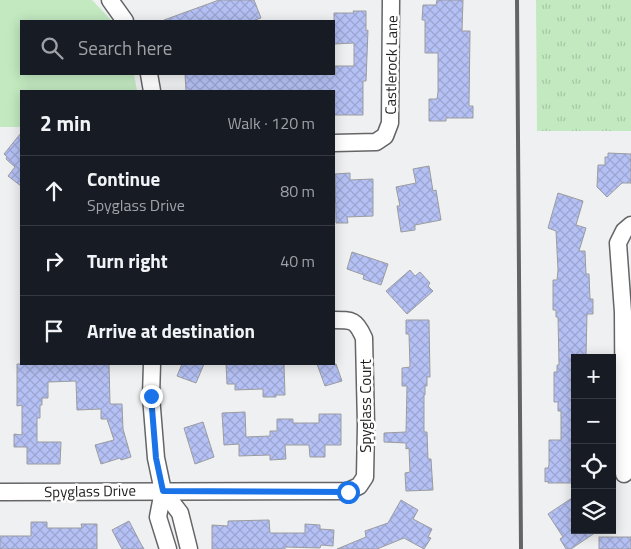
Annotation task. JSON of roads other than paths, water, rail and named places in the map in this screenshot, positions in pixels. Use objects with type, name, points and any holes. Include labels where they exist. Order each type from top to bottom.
[{"type":"street","points":[[110,0],[125,20]]},
{"type":"street","name":"Castlerock Lane","points":[[335,143],[376,142],[385,136],[390,123],[391,0]]},
{"type":"street","points":[[149,75],[152,90]]},
{"type":"street","points":[[624,474],[623,312],[618,243],[627,228]]},
{"type":"street","name":"Spyglass Court","points":[[335,320],[351,320],[358,326],[364,338],[365,477],[359,486]]},
{"type":"street","points":[[152,365],[151,396],[156,458],[163,491],[158,517],[168,549]]},
{"type":"street","name":"Spyglass Drive","points":[[0,492],[348,492],[359,486]]},
{"type":"street","points":[[163,491],[180,513],[189,549]]},
{"type":"railway","points":[[517,0],[521,549]]}]
